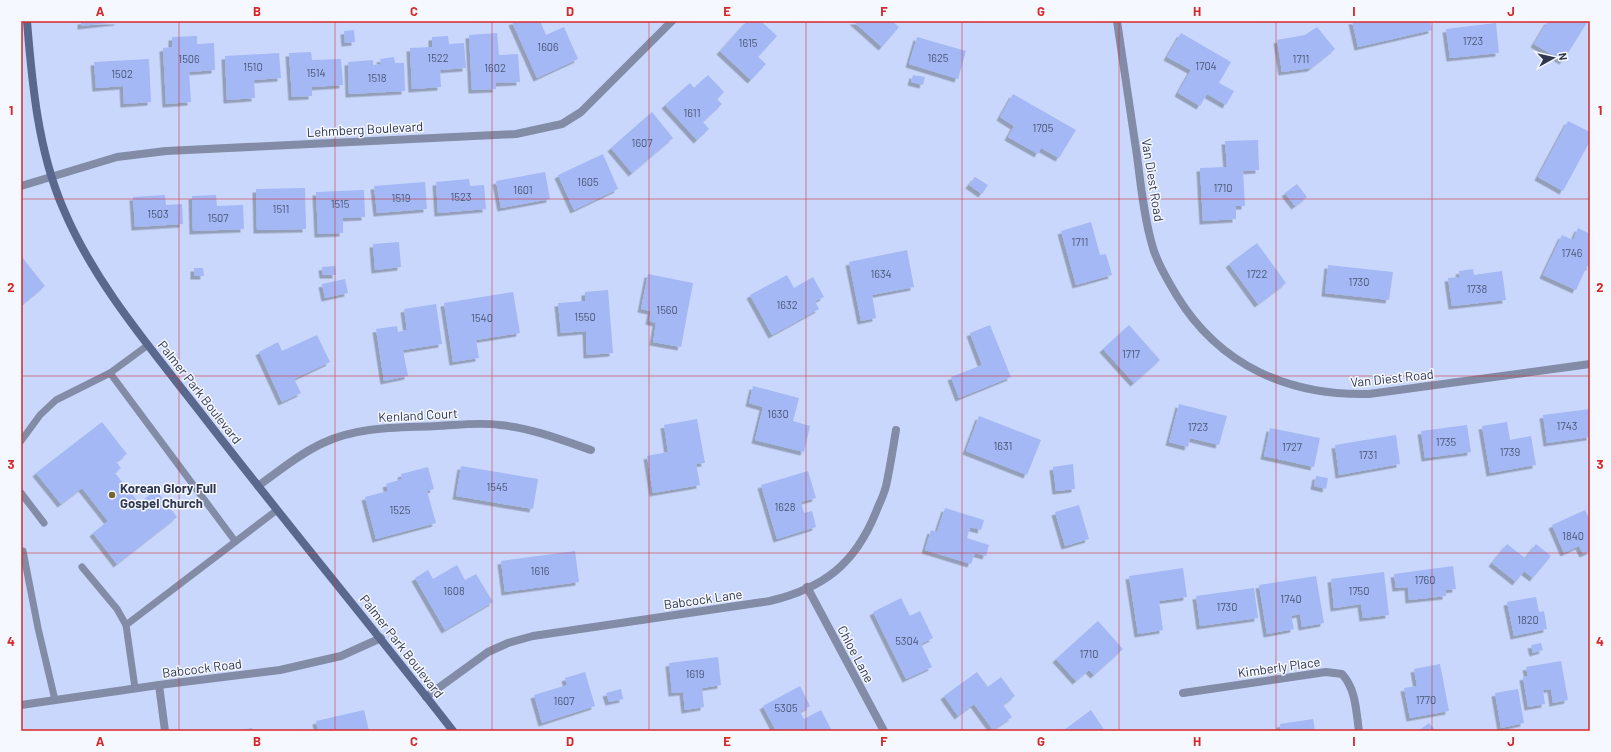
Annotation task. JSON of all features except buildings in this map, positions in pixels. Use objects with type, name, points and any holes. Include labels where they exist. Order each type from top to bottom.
[{"type":"main road","name":"Palmer Park Boulevard","points":[[27,21],[33,86],[52,177],[62,207],[90,262],[122,310],[148,345],[453,731]]},
{"type":"street","name":"Lehmberg Boulevard","points":[[21,186],[116,157],[166,151],[516,134],[562,124],[581,112],[672,21]]},
{"type":"street","name":"Van Diest Road","points":[[1117,21],[1145,214],[1154,249],[1166,279],[1186,310],[1206,334],[1229,355],[1256,371],[1281,381],[1310,390],[1340,395],[1369,394],[1590,364]]},
{"type":"street","name":"Kenland Court","points":[[258,486],[303,453],[324,442],[346,434],[369,430],[479,424],[501,425],[540,433],[591,450]]},
{"type":"street","name":"Babcock Lane","points":[[426,697],[488,652],[508,643],[533,636],[770,601],[789,596],[828,577],[844,565],[860,544],[870,527],[886,488],[896,430]]},
{"type":"street","name":"Chloe Lane","points":[[807,588],[884,731]]},
{"type":"street","name":"Babcock Road","points":[[21,705],[135,688],[280,670],[316,663],[340,656],[381,638]]},
{"type":"street","name":"Kimberly Place","points":[[1182,693],[1326,672],[1342,674],[1349,681],[1353,694],[1359,731]]},
{"type":"street","points":[[158,685],[165,731]]},
{"type":"lane","points":[[21,441],[40,415],[56,400],[110,373],[148,345]]},
{"type":"lane","points":[[110,373],[235,541]]},
{"type":"lane","points":[[21,493],[44,523]]},
{"type":"lane","points":[[126,625],[277,510]]},
{"type":"lane","points":[[23,551],[38,628],[55,700]]},
{"type":"lane","points":[[82,567],[117,609],[126,625],[135,688]]},
{"type":"place","name":"Korean Glory Full Gospel Church","points":[[112,495]]}]
